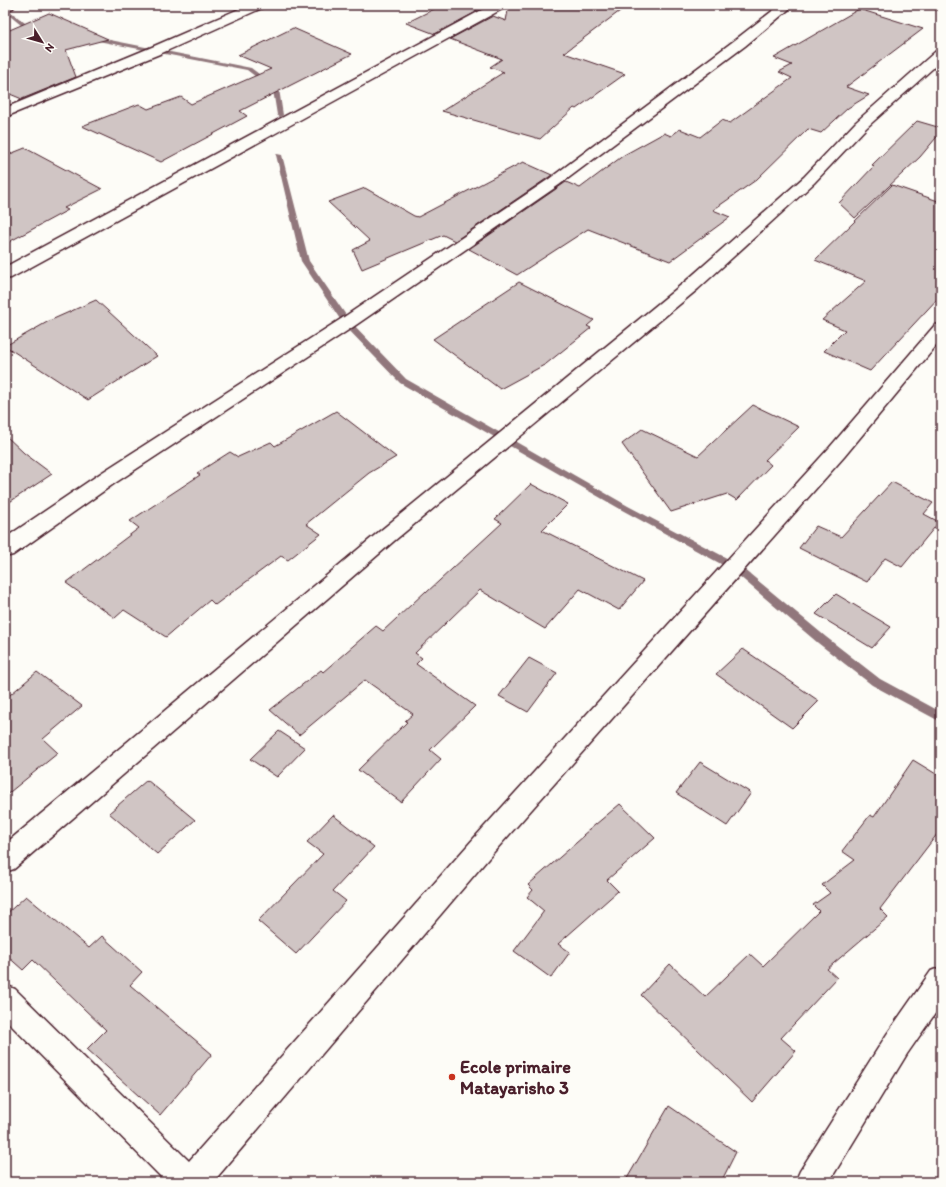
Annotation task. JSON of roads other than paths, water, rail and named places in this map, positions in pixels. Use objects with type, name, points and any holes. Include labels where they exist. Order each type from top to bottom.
[{"type":"street","points":[[5,7],[9,5]]},
{"type":"street","points":[[5,113],[157,50],[258,5]]},
{"type":"street","points":[[5,274],[500,5]]},
{"type":"street","points":[[5,549],[108,478],[347,323],[554,182],[788,5]]},
{"type":"street","points":[[5,860],[386,536],[692,285],[809,180],[861,125],[941,54]]},
{"type":"street","points":[[192,1182],[484,844],[832,458],[941,329]]},
{"type":"street","points":[[811,1182],[896,1044],[941,982]]},
{"type":"street","points":[[5,999],[188,1182]]},
{"type":"waterway","points":[[5,9],[23,24],[37,27]]},
{"type":"waterway","points":[[90,38],[249,69],[276,89],[280,115]]},
{"type":"waterway","points":[[279,155],[305,261],[347,323],[403,381],[625,508],[735,567],[822,640],[876,682],[941,717]]},
{"type":"place","name":"Ecole primaire Matayarisho 3","points":[[452,1077]]}]
